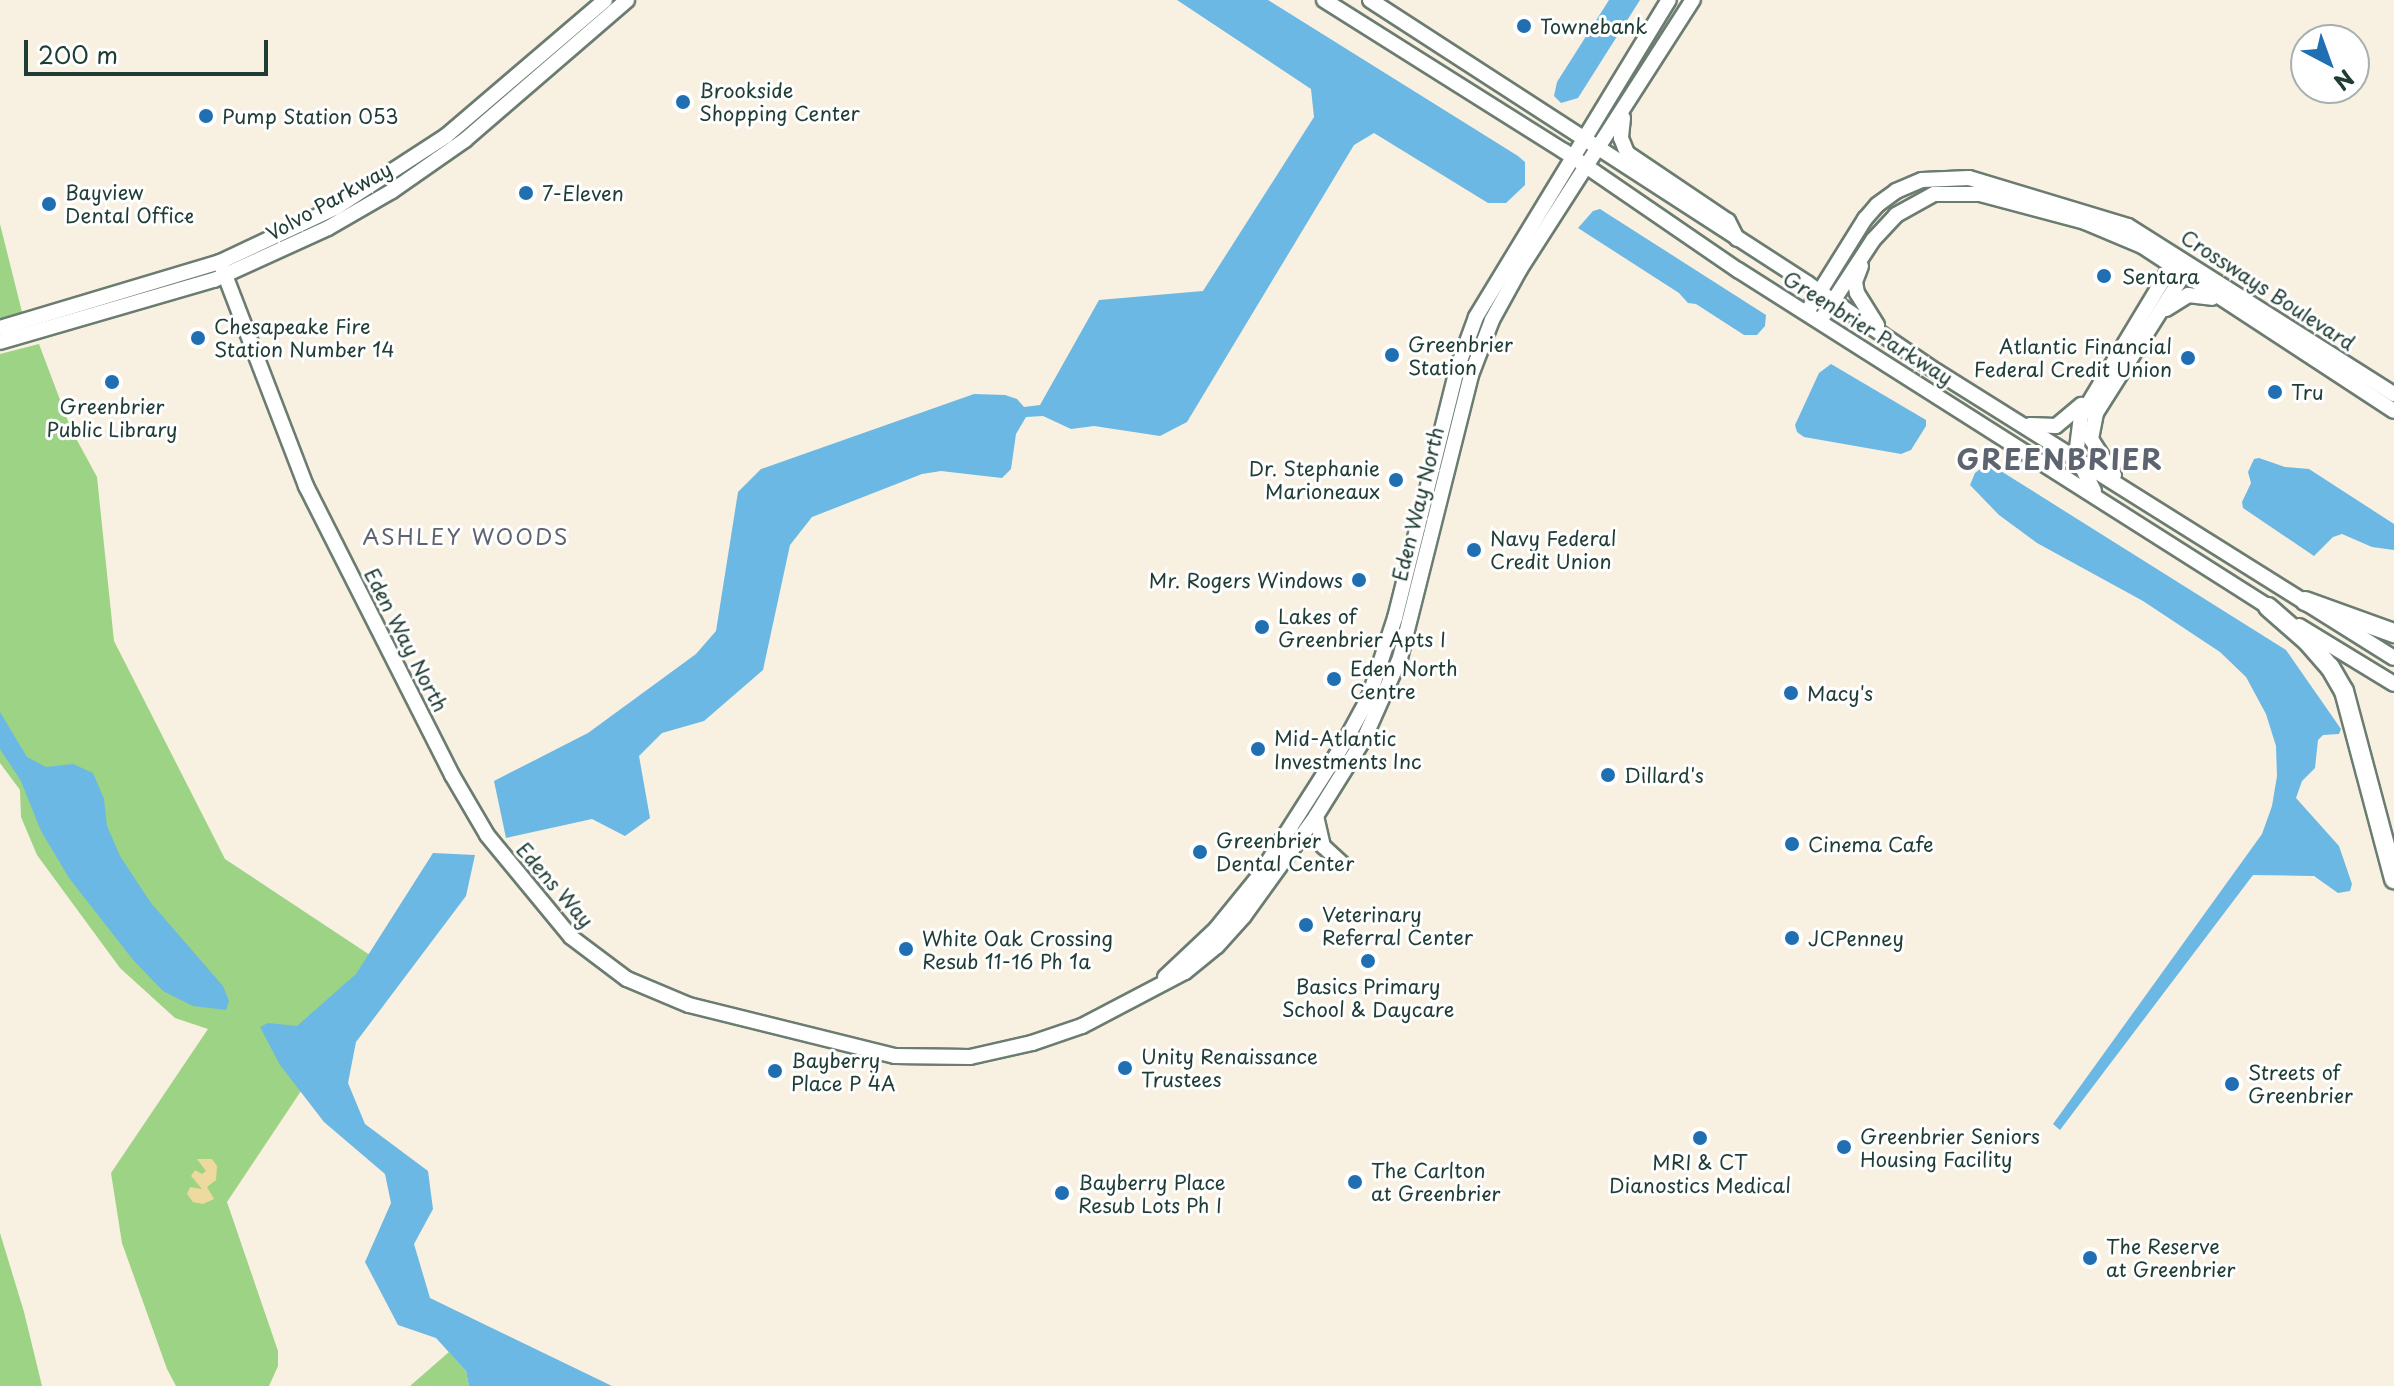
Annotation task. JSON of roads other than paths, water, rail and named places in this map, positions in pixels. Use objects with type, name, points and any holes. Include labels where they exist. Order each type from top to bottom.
[{"type":"highway","points":[[2305,601],[2394,633]]},
{"type":"highway","points":[[2268,607],[2307,641],[2330,667],[2344,691],[2394,879]]},
{"type":"street","name":"Volvo Parkway","points":[[0,328],[223,269],[398,170],[469,118],[605,0]]},
{"type":"street","name":"Volvo Parkway","points":[[0,342],[223,269],[328,228],[417,175],[487,121],[627,0]]},
{"type":"street","name":"Greenbrier Parkway","points":[[1324,0],[1573,157],[1813,316],[2268,607],[2394,684]]},
{"type":"street","name":"Greenbrier Parkway","points":[[1370,0],[1888,338],[2394,658]]},
{"type":"street","name":"Eden Way North","points":[[1153,988],[1216,929],[1247,893],[1317,786],[1369,697],[1395,618],[1466,341],[1492,285],[1669,0]]},
{"type":"street","name":"Eden Way North","points":[[755,1022],[895,1056],[947,1060],[1009,1048],[1064,1033],[1102,1018],[1185,972],[1230,932],[1316,816],[1371,726],[1400,658],[1481,346],[1505,294],[1693,0]]},
{"type":"street","points":[[1627,106],[1620,132],[1627,153],[1728,221],[1737,239]]},
{"type":"street","name":"Crossways Boulevard","points":[[1813,316],[1877,205],[1909,185],[1945,176],[1977,180],[2128,226],[2226,303],[2394,411]]},
{"type":"street","name":"Crossways Boulevard","points":[[1826,296],[1888,222],[1913,202],[1942,192],[1969,192],[2099,227],[2142,246],[2181,265],[2394,394]]},
{"type":"street","points":[[1873,240],[1858,272],[1855,287],[1861,304],[1888,338]]},
{"type":"street","points":[[2121,485],[2094,448],[2091,426],[2096,413],[2159,314],[2181,265]]},
{"type":"street","points":[[2102,500],[2083,474],[2076,456],[2077,428],[2095,390],[2181,265]]},
{"type":"street","name":"Eden Way North","points":[[223,269],[314,504],[452,775],[499,850]]},
{"type":"street","points":[[2159,314],[2188,295],[2205,295],[2226,303]]},
{"type":"street","points":[[2026,424],[2061,424],[2095,390]]},
{"type":"street","points":[[1316,816],[1323,846],[1342,864]]},
{"type":"street","name":"Edens Way","points":[[499,850],[571,937],[612,969],[667,998],[755,1022]]},
{"type":"water","points":[[1177,0],[1268,0],[1518,156],[1525,162],[1525,185],[1506,203],[1488,203],[1374,133],[1354,145],[1187,422],[1160,436],[1094,426],[1071,429],[1043,416],[1026,417],[1016,434],[1011,469],[1002,478],[941,471],[922,474],[812,517],[790,545],[763,670],[704,721],[662,733],[639,756],[650,818],[625,836],[592,819],[506,838],[494,781],[588,733],[696,654],[716,631],[738,492],[761,469],[974,394],[1005,395],[1017,399],[1024,407],[1040,405],[1099,300],[1203,291],[1314,117],[1311,89]]},
{"type":"water","points":[[1609,0],[1640,0],[1578,98],[1561,103],[1554,96],[1557,82]]},
{"type":"water","points":[[1600,209],[1766,315],[1765,326],[1757,335],[1744,335],[1696,304],[1688,303],[1679,293],[1578,228],[1593,211]]},
{"type":"water","points":[[1831,364],[1926,420],[1926,426],[1911,450],[1901,454],[1804,437],[1797,432],[1795,425],[1819,373]]},
{"type":"water","points":[[2254,459],[2285,467],[2309,469],[2394,524],[2394,550],[2372,547],[2342,534],[2333,537],[2314,556],[2243,508],[2242,502],[2251,483],[2248,472]]},
{"type":"water","points":[[1988,463],[2286,650],[2341,729],[2339,734],[2323,735],[2318,740],[2315,768],[2302,781],[2296,798],[2339,846],[2352,884],[2350,891],[2338,893],[2314,876],[2253,875],[2060,1130],[2053,1124],[2262,834],[2272,806],[2277,776],[2276,746],[2266,714],[2246,677],[2220,652],[2143,601],[2037,543],[1999,515],[1970,485],[1975,473]]},
{"type":"water","points":[[0,712],[27,757],[46,767],[73,764],[93,773],[104,799],[107,826],[120,856],[151,903],[223,986],[229,1001],[226,1010],[193,1006],[163,991],[134,961],[69,878],[41,831],[21,781],[0,749]]},
{"type":"water","points":[[433,853],[475,855],[466,896],[356,1042],[348,1083],[365,1124],[428,1171],[433,1209],[414,1244],[430,1298],[612,1386],[469,1386],[466,1371],[436,1338],[398,1325],[365,1262],[391,1203],[385,1174],[324,1122],[280,1065],[260,1027],[268,1023],[297,1026],[356,974]]},
{"type":"place","name":"Townebank","points":[[1524,26]]},
{"type":"place","name":"Brookside Shopping Center","points":[[683,102]]},
{"type":"place","name":"Pump Station 053","points":[[206,116]]},
{"type":"place","name":"7-Eleven","points":[[526,193]]},
{"type":"place","name":"Bayview Dental Office","points":[[49,204]]},
{"type":"place","name":"Sentara","points":[[2104,276]]},
{"type":"place","name":"Chesapeake Fire Station Number 14","points":[[198,338]]},
{"type":"place","name":"Greenbrier Station","points":[[1392,355]]},
{"type":"place","name":"Atlantic Financial Federal Credit Union","points":[[2188,358]]},
{"type":"place","name":"Greenbrier Public Library","points":[[112,382]]},
{"type":"place","name":"Tru","points":[[2275,392]]},
{"type":"place","name":"Dr. Stephanie Marioneaux","points":[[1396,480]]},
{"type":"place","name":"Navy Federal Credit Union","points":[[1474,550]]},
{"type":"place","name":"Mr. Rogers Windows","points":[[1359,580]]},
{"type":"place","name":"Lakes of Greenbrier Apts I","points":[[1262,627]]},
{"type":"place","name":"Eden North Centre","points":[[1334,679]]},
{"type":"place","name":"Macy's","points":[[1791,693]]},
{"type":"place","name":"Mid-Atlantic Investments Inc","points":[[1258,749]]},
{"type":"place","name":"Dillard's","points":[[1608,775]]},
{"type":"place","name":"Cinema Cafe","points":[[1792,844]]},
{"type":"place","name":"Greenbrier Dental Center","points":[[1200,852]]},
{"type":"place","name":"Veterinary Referral Center","points":[[1306,925]]},
{"type":"place","name":"JCPenney","points":[[1792,938]]},
{"type":"place","name":"White Oak Crossing Resub 11-16 Ph 1a","points":[[906,949]]},
{"type":"place","name":"Basics Primary School & Daycare","points":[[1368,961]]},
{"type":"place","name":"Unity Renaissance Trustees","points":[[1125,1068]]},
{"type":"place","name":"Bayberry Place P 4A","points":[[775,1071]]},
{"type":"place","name":"Streets of Greenbrier","points":[[2232,1084]]},
{"type":"place","name":"MRI & CT Dianostics Medical","points":[[1700,1138]]},
{"type":"place","name":"Greenbrier Seniors Housing Facility","points":[[1844,1147]]},
{"type":"place","name":"The Carlton at Greenbrier","points":[[1355,1182]]},
{"type":"place","name":"Bayberry Place Resub Lots Ph I","points":[[1062,1193]]},
{"type":"place","name":"The Reserve at Greenbrier","points":[[2090,1258]]},
{"type":"district","name":"GREENBRIER","points":[[2060,459]]},
{"type":"district","name":"ASHLEY WOODS","points":[[466,536]]}]
